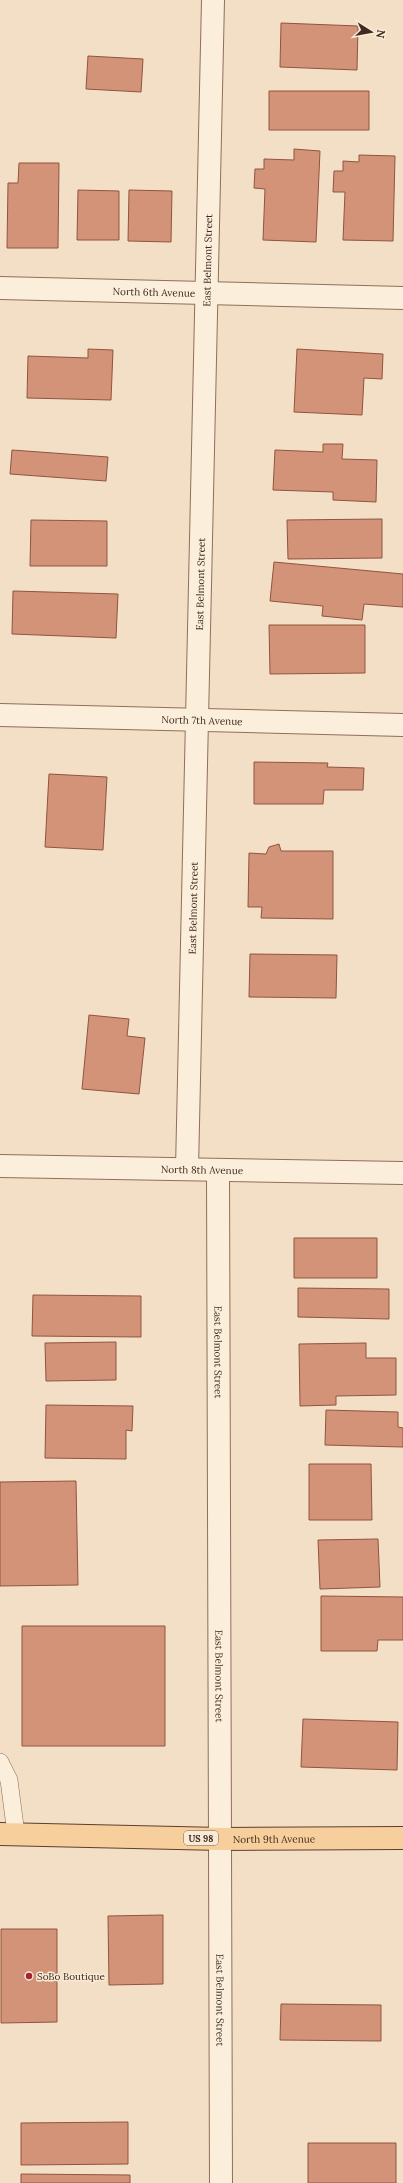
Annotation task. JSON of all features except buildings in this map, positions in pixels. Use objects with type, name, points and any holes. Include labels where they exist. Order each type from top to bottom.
[{"type":"main road","name":"North 9th Avenue","points":[[8,1834],[221,1839],[403,1838]]},
{"type":"street","name":"East Belmont Street","points":[[187,1169],[213,0]]},
{"type":"street","name":"North 6th Avenue","points":[[0,288],[403,298]]},
{"type":"street","name":"North 7th Avenue","points":[[0,715],[403,725]]},
{"type":"street","name":"North 8th Avenue","points":[[0,1166],[403,1173]]},
{"type":"street","name":"East Belmont Street","points":[[218,1170],[221,2183]]},
{"type":"lane","points":[[0,1762],[10,1780],[8,1834]]},
{"type":"place","name":"SoBo Boutique","points":[[29,1976]]}]
